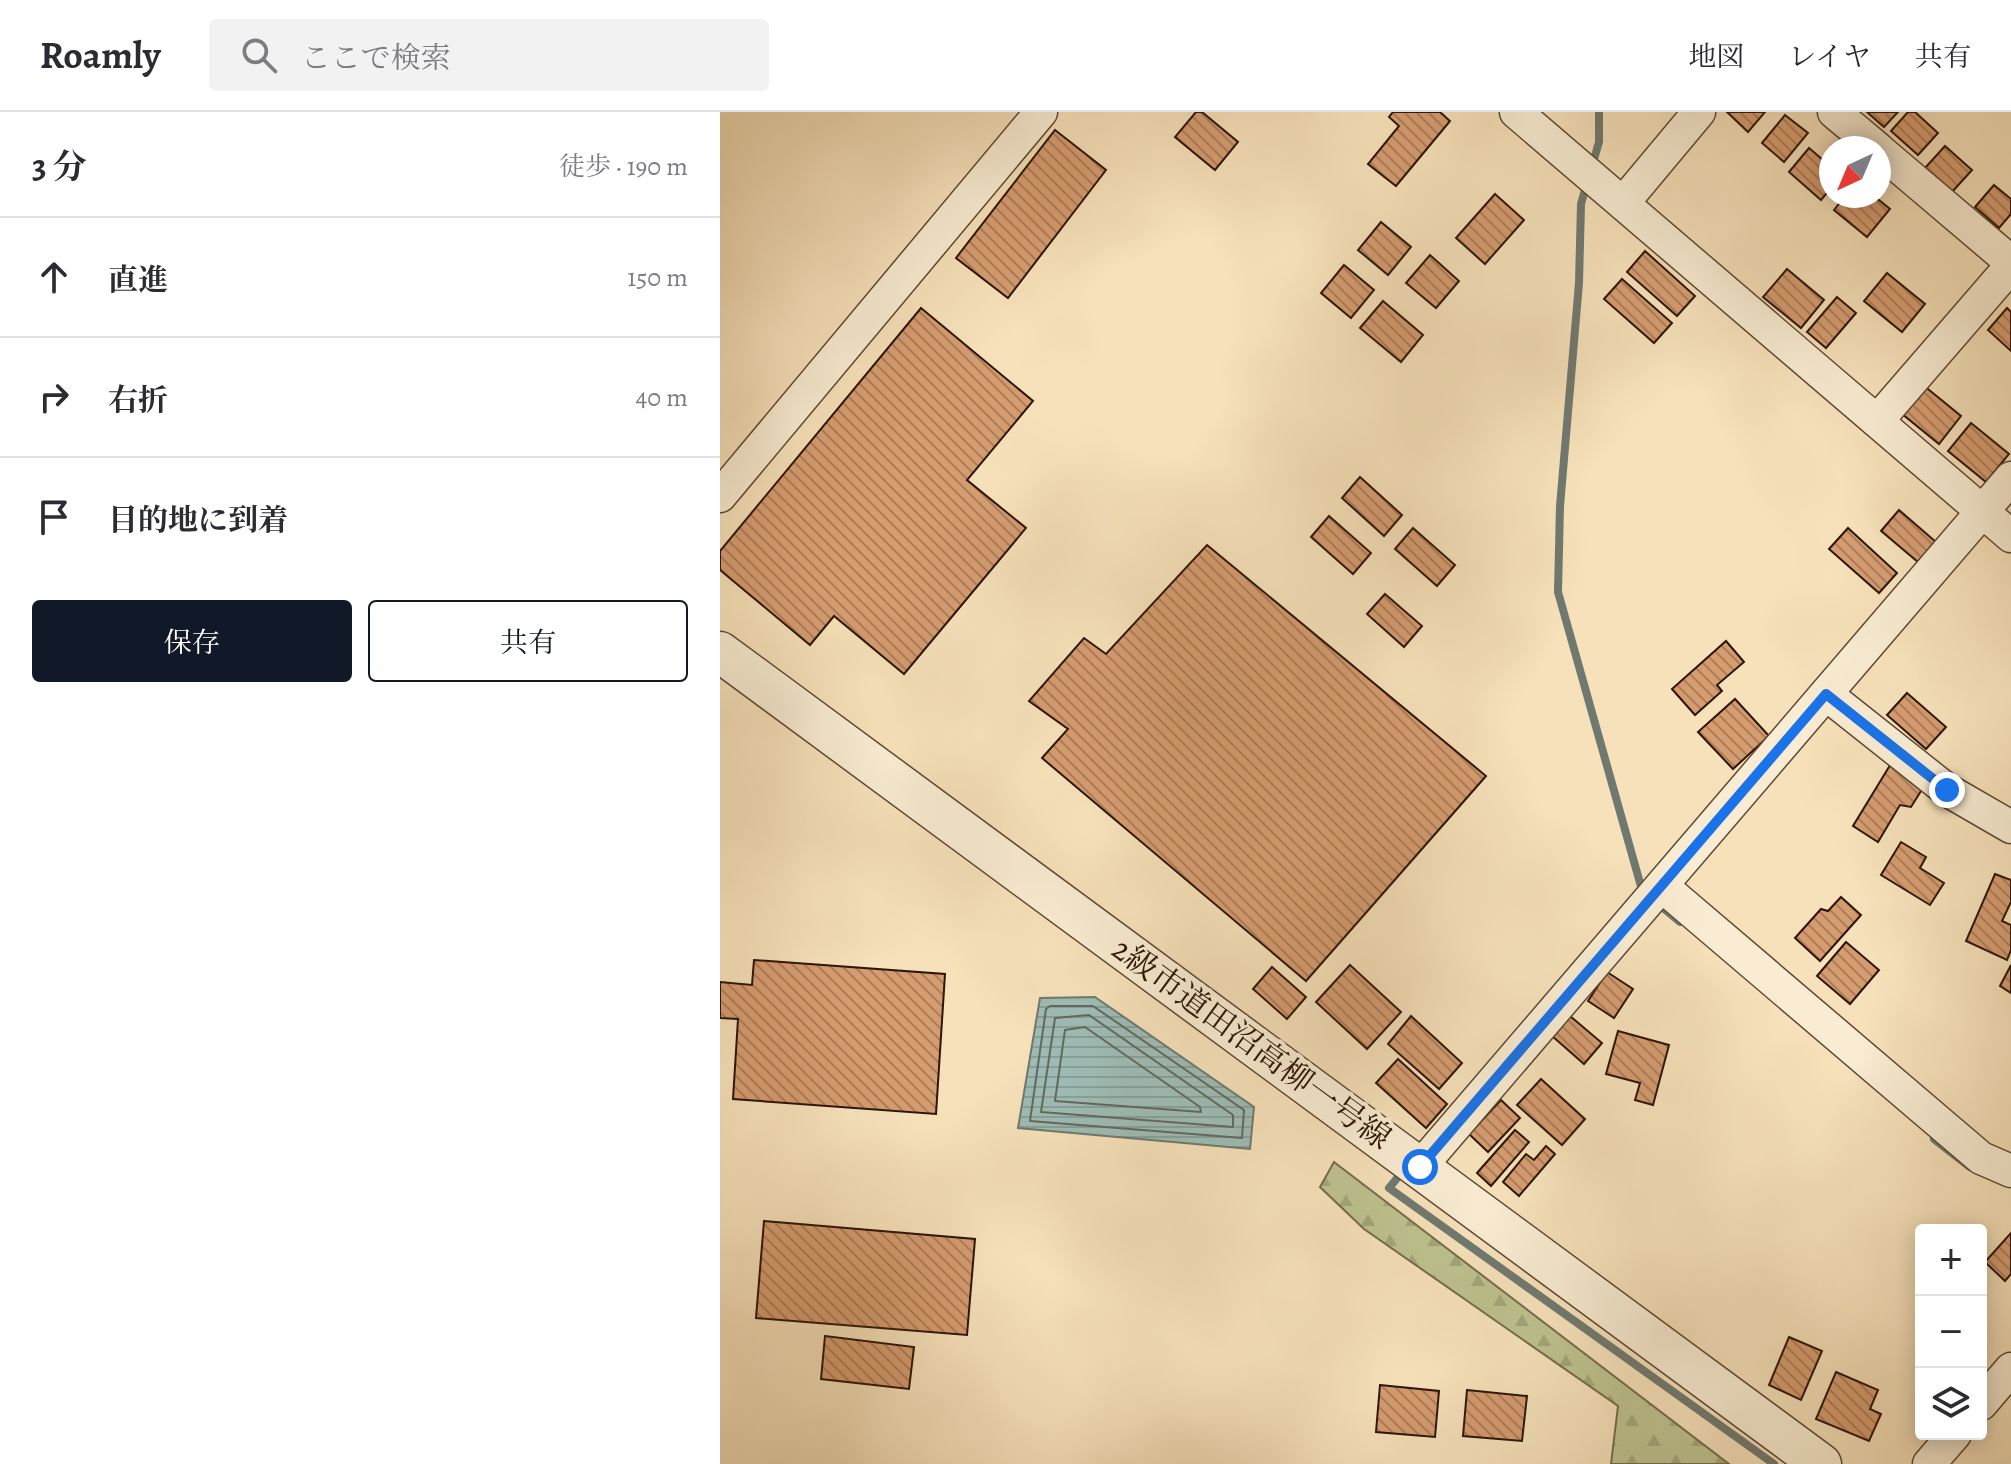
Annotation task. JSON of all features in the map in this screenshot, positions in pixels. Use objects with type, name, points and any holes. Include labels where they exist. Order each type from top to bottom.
[{"type":"street","points":[[720,496],[1041,112]]},
{"type":"street","points":[[1516,112],[2011,536]]},
{"type":"street","points":[[1623,203],[1699,112]]},
{"type":"street","points":[[1834,112],[1863,136]]},
{"type":"street","points":[[1877,421],[2011,264],[1891,160]]},
{"type":"street","points":[[1420,1167],[2011,478]]},
{"type":"street","name":"2級市道田沼高柳一号線","points":[[720,652],[1821,1464]]},
{"type":"street","points":[[1826,694],[1947,790],[2011,827]]},
{"type":"street","points":[[1662,886],[1981,1158],[2011,1171]]},
{"type":"street","points":[[1987,1397],[2011,1369]]},
{"type":"street","points":[[1929,1464],[1950,1440]]},
{"type":"green space","points":[[1334,1162],[1729,1464],[1611,1464],[1618,1406],[1364,1229],[1320,1187]]},
{"type":"water","points":[[1095,997],[1254,1107],[1250,1149],[1018,1128],[1040,998]]},
{"type":"building","points":[[1196,112],[1202,112],[1238,142],[1215,170],[1175,137]]},
{"type":"building","points":[[1393,112],[1440,112],[1450,121],[1396,186],[1368,164],[1399,126],[1389,117]]},
{"type":"building","points":[[1727,112],[1765,112],[1748,132]]},
{"type":"building","points":[[1867,112],[1898,112],[1884,127]]},
{"type":"building","points":[[1908,112],[1915,112],[1938,133],[1918,155],[1891,131]]},
{"type":"building","points":[[1785,115],[1808,133],[1784,162],[1762,143]]},
{"type":"building","points":[[1055,130],[1106,170],[1008,298],[956,258]]},
{"type":"building","points":[[1945,146],[1972,170],[1952,192],[1925,168]]},
{"type":"building","points":[[1809,148],[1819,157],[1819,198],[1789,172]]},
{"type":"building","points":[[1994,185],[2011,199],[2011,214],[1999,228],[1975,207]]},
{"type":"building","points":[[1495,194],[1524,220],[1485,264],[1456,238]]},
{"type":"building","points":[[1836,208],[1890,209],[1867,237],[1834,210]]},
{"type":"building","points":[[1381,222],[1411,247],[1388,275],[1358,250]]},
{"type":"building","points":[[1645,251],[1695,296],[1677,316],[1627,272]]},
{"type":"building","points":[[1430,255],[1459,281],[1436,308],[1406,283]]},
{"type":"building","points":[[1344,265],[1374,290],[1351,318],[1321,293]]},
{"type":"building","points":[[1787,269],[1824,300],[1801,328],[1763,297]]},
{"type":"building","points":[[1887,273],[1925,304],[1902,332],[1864,301]]},
{"type":"building","points":[[1622,279],[1672,323],[1654,343],[1604,299]]},
{"type":"building","points":[[1837,297],[1856,313],[1826,348],[1807,332]]},
{"type":"building","points":[[1383,301],[1423,335],[1401,362],[1360,328]]},
{"type":"building","points":[[921,308],[1033,401],[967,480],[1026,528],[904,674],[834,616],[810,645],[720,570],[720,551]]},
{"type":"building","points":[[2007,308],[2011,312],[2011,351],[1988,330]]},
{"type":"building","points":[[1923,385],[1961,416],[1939,444],[1901,413]]},
{"type":"building","points":[[1971,423],[2009,454],[1986,482],[1948,451]]},
{"type":"building","points":[[1360,477],[1402,515],[1384,536],[1342,498]]},
{"type":"building","points":[[1899,510],[1936,542],[1918,562],[1881,531]]},
{"type":"building","points":[[1329,516],[1371,553],[1353,574],[1311,537]]},
{"type":"building","points":[[1413,528],[1455,565],[1437,586],[1395,549]]},
{"type":"building","points":[[1848,528],[1897,573],[1879,593],[1829,549]]},
{"type":"building","points":[[1207,545],[1486,776],[1306,981],[1042,758],[1068,729],[1029,701],[1084,638],[1106,654]]},
{"type":"building","points":[[1385,594],[1422,626],[1404,647],[1367,614]]},
{"type":"building","points":[[1726,641],[1744,662],[1717,685],[1722,691],[1695,715],[1672,689]]},
{"type":"building","points":[[1907,693],[1946,727],[1926,749],[1887,715]]},
{"type":"building","points":[[1735,699],[1769,736],[1733,769],[1698,732]]},
{"type":"building","points":[[1892,762],[1926,783],[1911,807],[1900,805],[1878,842],[1853,826]]},
{"type":"building","points":[[1901,842],[1926,857],[1920,868],[1944,883],[1930,905],[1881,875]]},
{"type":"building","points":[[1995,874],[2011,880],[2011,902],[2002,921],[2011,925],[2011,950],[2007,960],[1966,941]]},
{"type":"building","points":[[1841,897],[1861,915],[1820,961],[1795,938],[1821,909],[1828,911]]},
{"type":"building","points":[[1846,942],[1879,970],[1850,1004],[1817,976]]},
{"type":"building","points":[[754,960],[945,974],[936,1114],[733,1099],[738,1019],[720,1018],[720,982],[752,985]]},
{"type":"building","points":[[1350,965],[1401,1012],[1367,1049],[1316,1002]]},
{"type":"building","points":[[2011,965],[2011,993],[2000,986]]},
{"type":"building","points":[[1272,967],[1306,997],[1287,1019],[1253,989]]},
{"type":"building","points":[[1607,972],[1633,989],[1614,1018],[1588,1001]]},
{"type":"building","points":[[1411,1016],[1462,1063],[1439,1089],[1388,1044]]},
{"type":"building","points":[[1570,1016],[1602,1043],[1584,1064],[1552,1036]]},
{"type":"building","points":[[1618,1031],[1669,1045],[1653,1105],[1635,1100],[1640,1083],[1606,1074]]},
{"type":"building","points":[[1398,1059],[1447,1104],[1426,1128],[1376,1083]]},
{"type":"building","points":[[1541,1079],[1585,1119],[1562,1145],[1517,1105]]},
{"type":"building","points":[[1501,1100],[1520,1118],[1488,1152],[1469,1134]]},
{"type":"building","points":[[1515,1130],[1529,1142],[1491,1186],[1477,1173]]},
{"type":"building","points":[[1546,1146],[1555,1154],[1519,1196],[1503,1182],[1526,1154],[1534,1160]]},
{"type":"building","points":[[764,1221],[975,1239],[967,1335],[756,1318]]},
{"type":"building","points":[[2011,1233],[2011,1274],[2005,1281],[1987,1264],[1987,1260]]},
{"type":"building","points":[[825,1336],[914,1347],[909,1389],[821,1379]]},
{"type":"building","points":[[1789,1337],[1822,1351],[1801,1400],[1769,1385]]},
{"type":"building","points":[[1836,1372],[1878,1390],[1870,1409],[1881,1414],[1869,1441],[1816,1419]]},
{"type":"building","points":[[1380,1385],[1439,1391],[1435,1437],[1376,1432]]},
{"type":"building","points":[[1467,1390],[1527,1396],[1522,1441],[1463,1436]]},
{"type":"waterway","points":[[1592,166],[1599,142],[1599,112]]},
{"type":"waterway","points":[[1587,183],[1581,204],[1579,283],[1560,506],[1558,592],[1642,890],[1646,894]]},
{"type":"waterway","points":[[1657,903],[1680,922]]},
{"type":"waterway","points":[[1934,1139],[1970,1167]]},
{"type":"waterway","points":[[1403,1171],[1389,1188],[1774,1464]]},
{"type":"route","points":[[1420,1167],[1826,694],[1947,790]]}]
